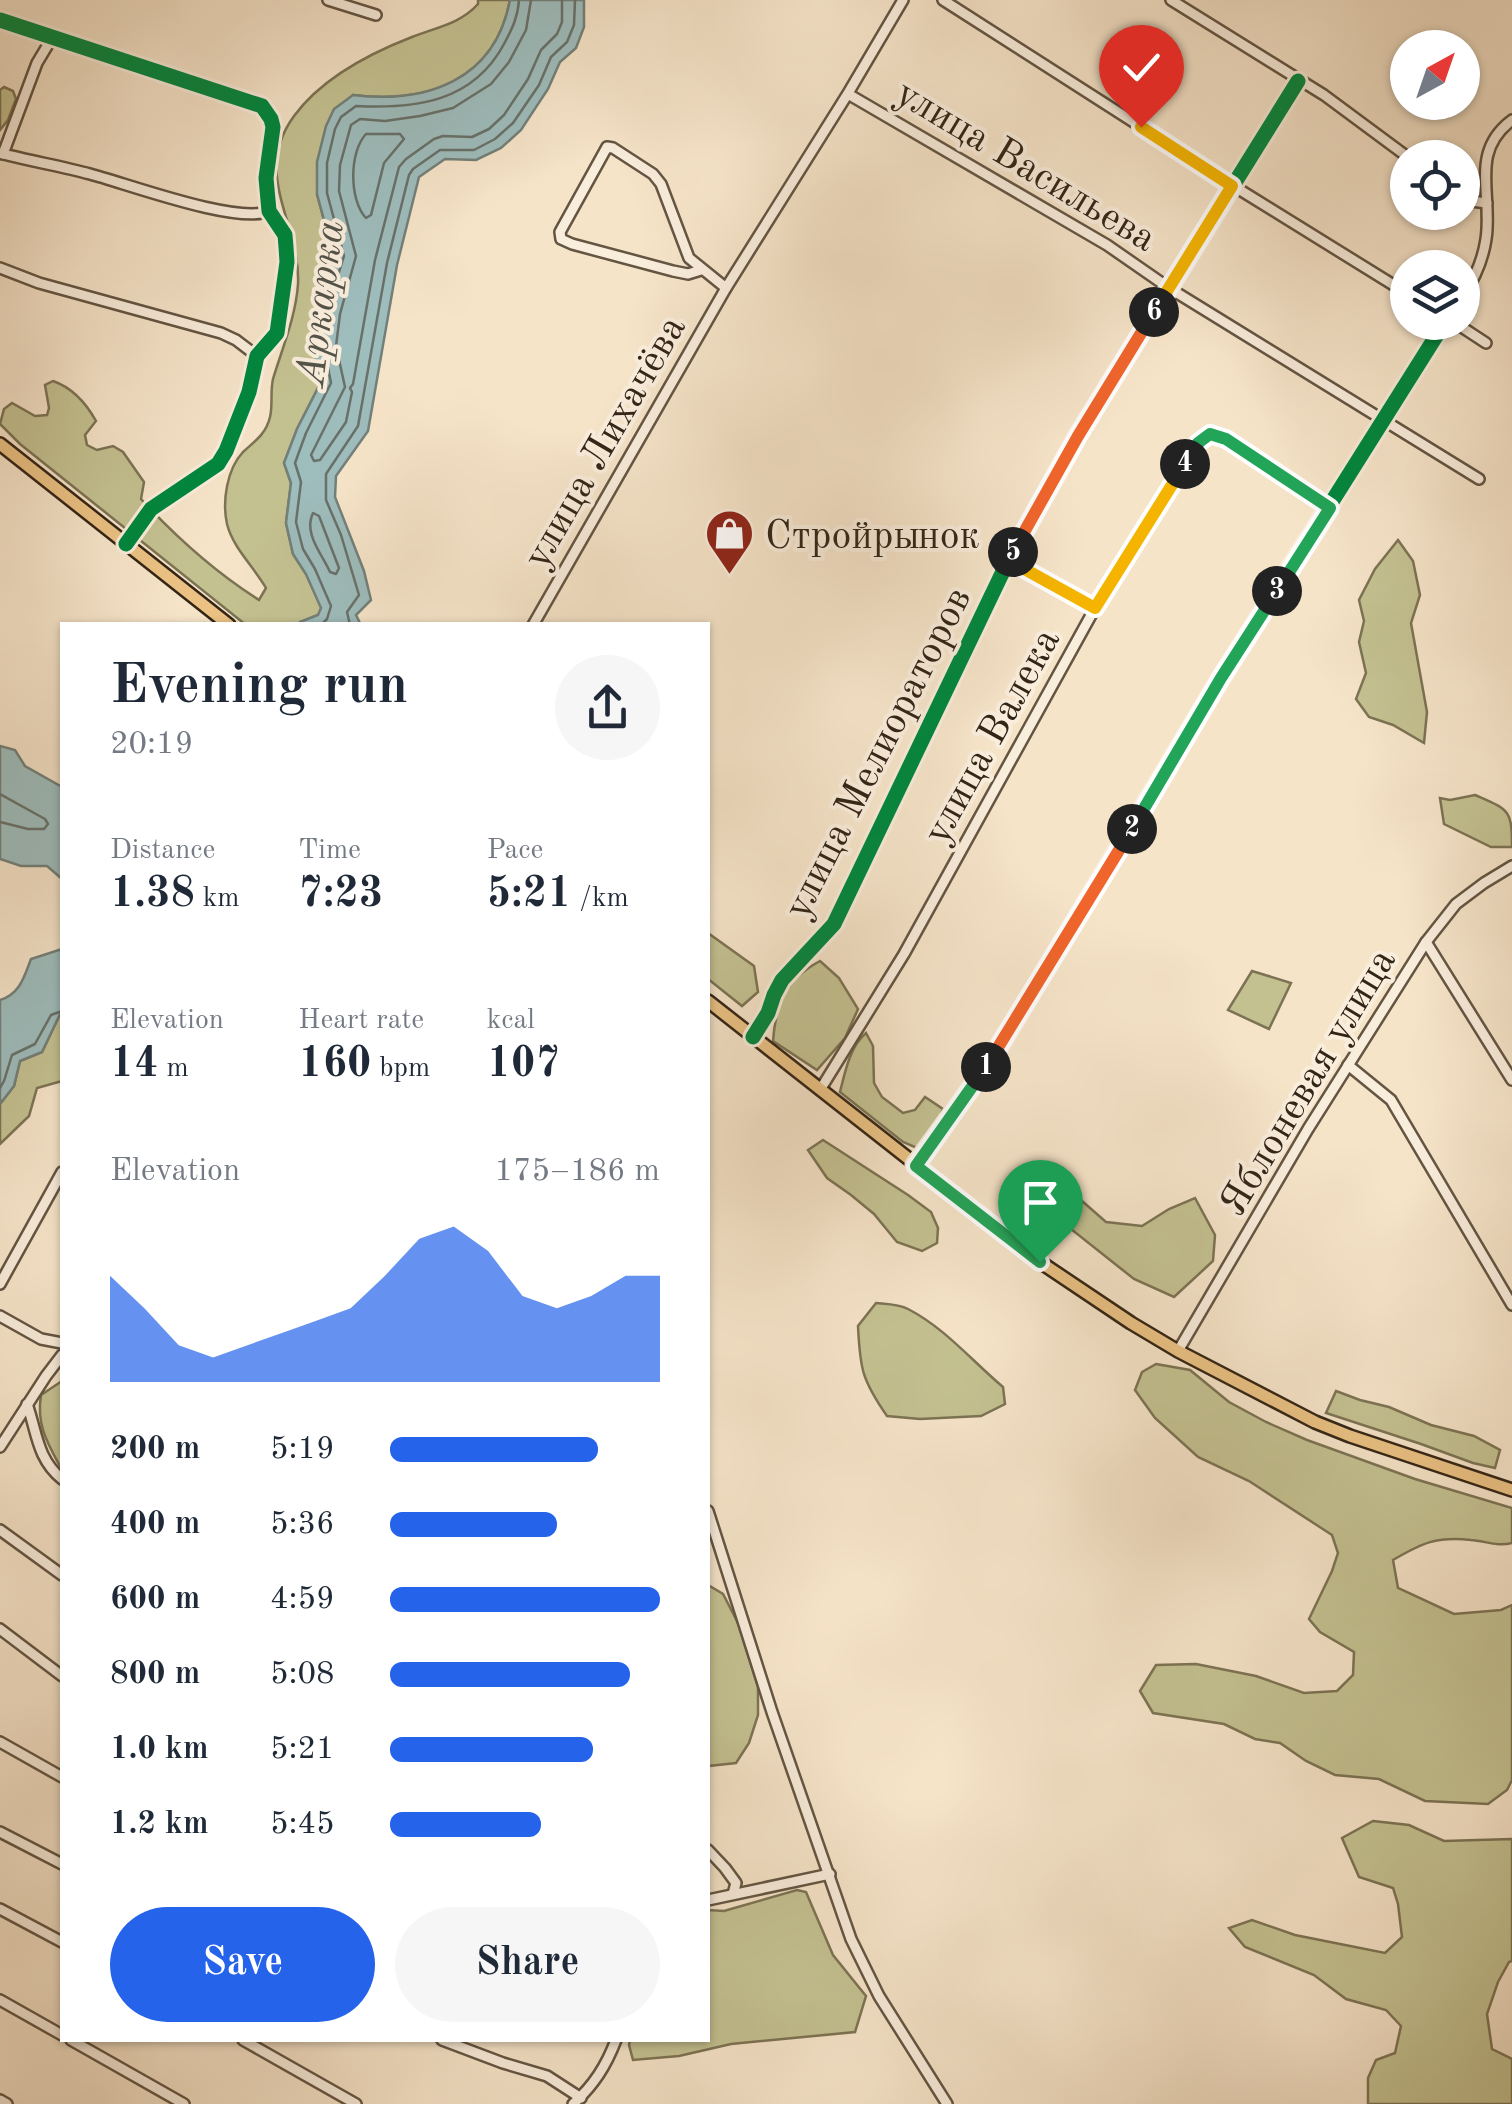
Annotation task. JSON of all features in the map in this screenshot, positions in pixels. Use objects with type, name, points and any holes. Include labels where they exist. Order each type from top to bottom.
[{"type":"main road","points":[[0,444],[225,622]]},
{"type":"main road","points":[[710,1004],[1040,1262],[1178,1351],[1315,1422],[1512,1490]]},
{"type":"street","points":[[328,0],[376,16]]},
{"type":"street","name":"улица Лихачёва","points":[[535,622],[726,288],[903,0]]},
{"type":"street","points":[[943,0],[1390,283]]},
{"type":"street","points":[[1171,0],[1324,95],[1390,143]]},
{"type":"street","points":[[0,20],[262,106],[273,127],[266,178],[270,211],[285,235],[287,262],[278,332],[258,356],[244,406],[218,464],[151,510],[126,544]]},
{"type":"street","points":[[52,38],[36,63],[2,154],[219,210],[261,214],[270,211]]},
{"type":"street","name":"улица Мелиораторов","points":[[753,1037],[782,980],[834,924],[1008,560],[1078,436],[1298,80]]},
{"type":"street","name":"улица Васильева","points":[[848,94],[1106,245],[1479,479]]},
{"type":"street","points":[[1480,261],[1487,224],[1487,152],[1500,130],[1512,120]]},
{"type":"street","name":"улица Лихачёва","points":[[701,270],[688,274],[673,271],[561,239],[560,232],[608,147],[653,174],[689,258],[726,288]]},
{"type":"street","points":[[1480,202],[1487,204]]},
{"type":"street","points":[[0,268],[39,283],[222,332],[258,356]]},
{"type":"street","points":[[1480,339],[1486,343]]},
{"type":"street","points":[[916,1166],[992,1059],[1221,678],[1434,340]]},
{"type":"street","name":"улица Валека","points":[[820,1090],[904,954],[1095,608],[1198,443],[1210,434],[1226,439],[1330,508]]},
{"type":"street","points":[[1008,560],[1095,608]]},
{"type":"street","name":"Яблоневая улица","points":[[1178,1351],[1308,1129],[1426,942],[1456,904],[1512,866]]},
{"type":"street","points":[[1426,942],[1512,1080]]},
{"type":"street","points":[[1348,1065],[1391,1100],[1512,1305]]},
{"type":"street","points":[[0,1284],[60,1176]]},
{"type":"street","points":[[0,1316],[41,1339],[60,1344]]},
{"type":"street","points":[[1,1441],[60,1358]]},
{"type":"street","points":[[27,1404],[38,1450],[60,1477]]},
{"type":"street","points":[[710,1519],[851,1938],[865,1969],[946,2104]]},
{"type":"street","points":[[0,1530],[60,1575]]},
{"type":"street","points":[[0,1629],[60,1674]]},
{"type":"street","points":[[0,1742],[60,1776]]},
{"type":"street","points":[[0,1832],[60,1863]]},
{"type":"street","points":[[710,1852],[736,1883],[733,1894]]},
{"type":"street","points":[[710,1900],[830,1874]]},
{"type":"street","points":[[0,1909],[60,1941]]},
{"type":"street","points":[[0,2000],[60,2035]]},
{"type":"street","points":[[75,2042],[184,2104]]},
{"type":"street","points":[[246,2042],[356,2104]]},
{"type":"street","points":[[447,2042],[547,2076],[577,2101],[606,2066],[615,2042]]},
{"type":"street","points":[[0,2100],[6,2104]]},
{"type":"shaded area","points":[[478,0],[510,0],[502,28],[490,50],[473,68],[431,90],[380,97],[353,95],[317,194],[334,257],[318,309],[314,348],[321,382],[284,463],[291,483],[286,523],[293,554],[322,608],[318,615],[301,622],[242,622],[20,444],[0,424],[4,409],[12,403],[35,416],[47,415],[45,385],[53,381],[73,392],[96,421],[85,435],[87,445],[97,450],[113,446],[123,452],[144,482],[141,499],[197,553],[259,600],[266,588],[234,541],[225,505],[233,467],[268,423],[273,379],[297,296],[297,262],[277,179],[282,138],[305,102],[332,79],[379,51],[456,21]]},
{"type":"shaded area","points":[[4,87],[13,91],[16,99],[0,130],[0,90]]},
{"type":"shaded area","points":[[1398,540],[1413,561],[1420,595],[1411,623],[1427,712],[1424,743],[1393,725],[1369,717],[1356,699],[1366,673],[1359,642],[1364,621],[1359,600],[1375,569]]},
{"type":"shaded area","points":[[1475,795],[1506,812],[1512,847],[1491,847],[1444,824],[1440,798]]},
{"type":"shaded area","points":[[710,934],[754,966],[758,992],[742,1006],[710,981]]},
{"type":"shaded area","points":[[820,961],[839,978],[858,1009],[845,1038],[817,1070],[773,1041],[784,994],[798,976]]},
{"type":"shaded area","points":[[1252,971],[1291,983],[1269,1029],[1228,1010]]},
{"type":"shaded area","points":[[60,1014],[60,1082],[37,1088],[29,1116],[0,1144],[0,1104],[14,1086],[20,1061],[42,1052]]},
{"type":"shaded area","points":[[866,1033],[873,1046],[874,1083],[882,1097],[903,1113],[915,1110],[925,1097],[943,1109],[934,1130],[917,1148],[903,1142],[840,1092],[852,1052]]},
{"type":"shaded area","points":[[823,1140],[931,1212],[938,1228],[937,1243],[922,1251],[897,1242],[874,1214],[827,1178],[808,1150]]},
{"type":"shaded area","points":[[1049,1183],[1066,1187],[1106,1222],[1142,1226],[1195,1198],[1215,1235],[1213,1261],[1174,1297],[1134,1279],[1047,1210]]},
{"type":"shaded area","points":[[876,1303],[904,1307],[934,1326],[1003,1387],[1005,1404],[981,1416],[887,1416],[867,1383],[860,1353],[858,1326]]},
{"type":"shaded area","points":[[1156,1364],[1190,1370],[1229,1402],[1307,1440],[1415,1479],[1512,1508],[1512,1543],[1439,1540],[1393,1560],[1398,1588],[1454,1614],[1501,1610],[1512,1605],[1512,1780],[1507,1790],[1488,1804],[1425,1801],[1379,1779],[1335,1775],[1280,1743],[1255,1739],[1224,1724],[1153,1713],[1140,1691],[1156,1665],[1196,1664],[1256,1676],[1304,1693],[1337,1691],[1353,1675],[1354,1652],[1320,1632],[1309,1619],[1338,1553],[1332,1535],[1249,1481],[1198,1457],[1155,1418],[1135,1390],[1142,1372]]},
{"type":"shaded area","points":[[60,1382],[60,1466],[44,1434],[41,1395]]},
{"type":"shaded area","points":[[1336,1391],[1474,1436],[1500,1450],[1495,1468],[1326,1413]]},
{"type":"shaded area","points":[[710,1586],[723,1594],[738,1623],[758,1687],[758,1715],[749,1743],[736,1763],[710,1766]]},
{"type":"shaded area","points":[[1373,1821],[1409,1825],[1444,1841],[1512,1839],[1512,1961],[1498,1982],[1487,2014],[1492,2049],[1512,2059],[1512,2104],[1368,2104],[1368,2078],[1376,2060],[1395,2053],[1401,2026],[1386,2010],[1346,1999],[1314,1975],[1245,1947],[1229,1928],[1252,1920],[1295,1935],[1385,1953],[1402,1937],[1393,1888],[1359,1877],[1342,1838]]},
{"type":"shaded area","points":[[797,1890],[806,1892],[833,1955],[866,1996],[855,2032],[731,2044],[679,2056],[633,2060],[630,2042],[710,2042],[710,1910],[724,1911]]},
{"type":"water","points":[[510,0],[584,0],[584,27],[576,48],[560,62],[548,89],[521,130],[501,148],[476,160],[445,159],[419,177],[397,265],[368,431],[336,476],[335,497],[371,600],[356,615],[360,622],[300,622],[318,615],[321,608],[293,554],[286,523],[291,483],[284,463],[321,382],[314,349],[318,309],[334,257],[317,194],[317,162],[326,126],[334,109],[353,95],[407,95],[454,81],[490,50]]},
{"type":"water","points":[[0,746],[15,750],[25,766],[60,786],[60,877],[47,866],[21,866],[0,859]]},
{"type":"water","points":[[60,950],[60,1014],[42,1052],[20,1061],[14,1086],[0,1104],[0,1000],[17,989],[31,959]]},
{"type":"cycle path","points":[[0,20],[262,106],[273,127],[266,178],[269,211],[285,235],[287,262],[277,333],[257,356],[249,392],[218,464],[151,509],[126,544]]},
{"type":"cycle path","points":[[753,1037],[782,980],[834,924],[1008,561],[1078,435],[1298,81]]},
{"type":"cycle path","points":[[915,1165],[992,1059],[1221,678],[1434,340]]},
{"type":"place","name":"Стройрынок","points":[[730,576]]},
{"type":"route","points":[[1040,1262],[916,1166],[992,1059],[1221,678],[1330,508],[1226,439],[1210,434],[1198,443],[1095,608],[1008,560],[1078,436],[1232,186],[1141,127]]},
{"type":"water label","name":"Аркарка","points":[[318,303]]}]
